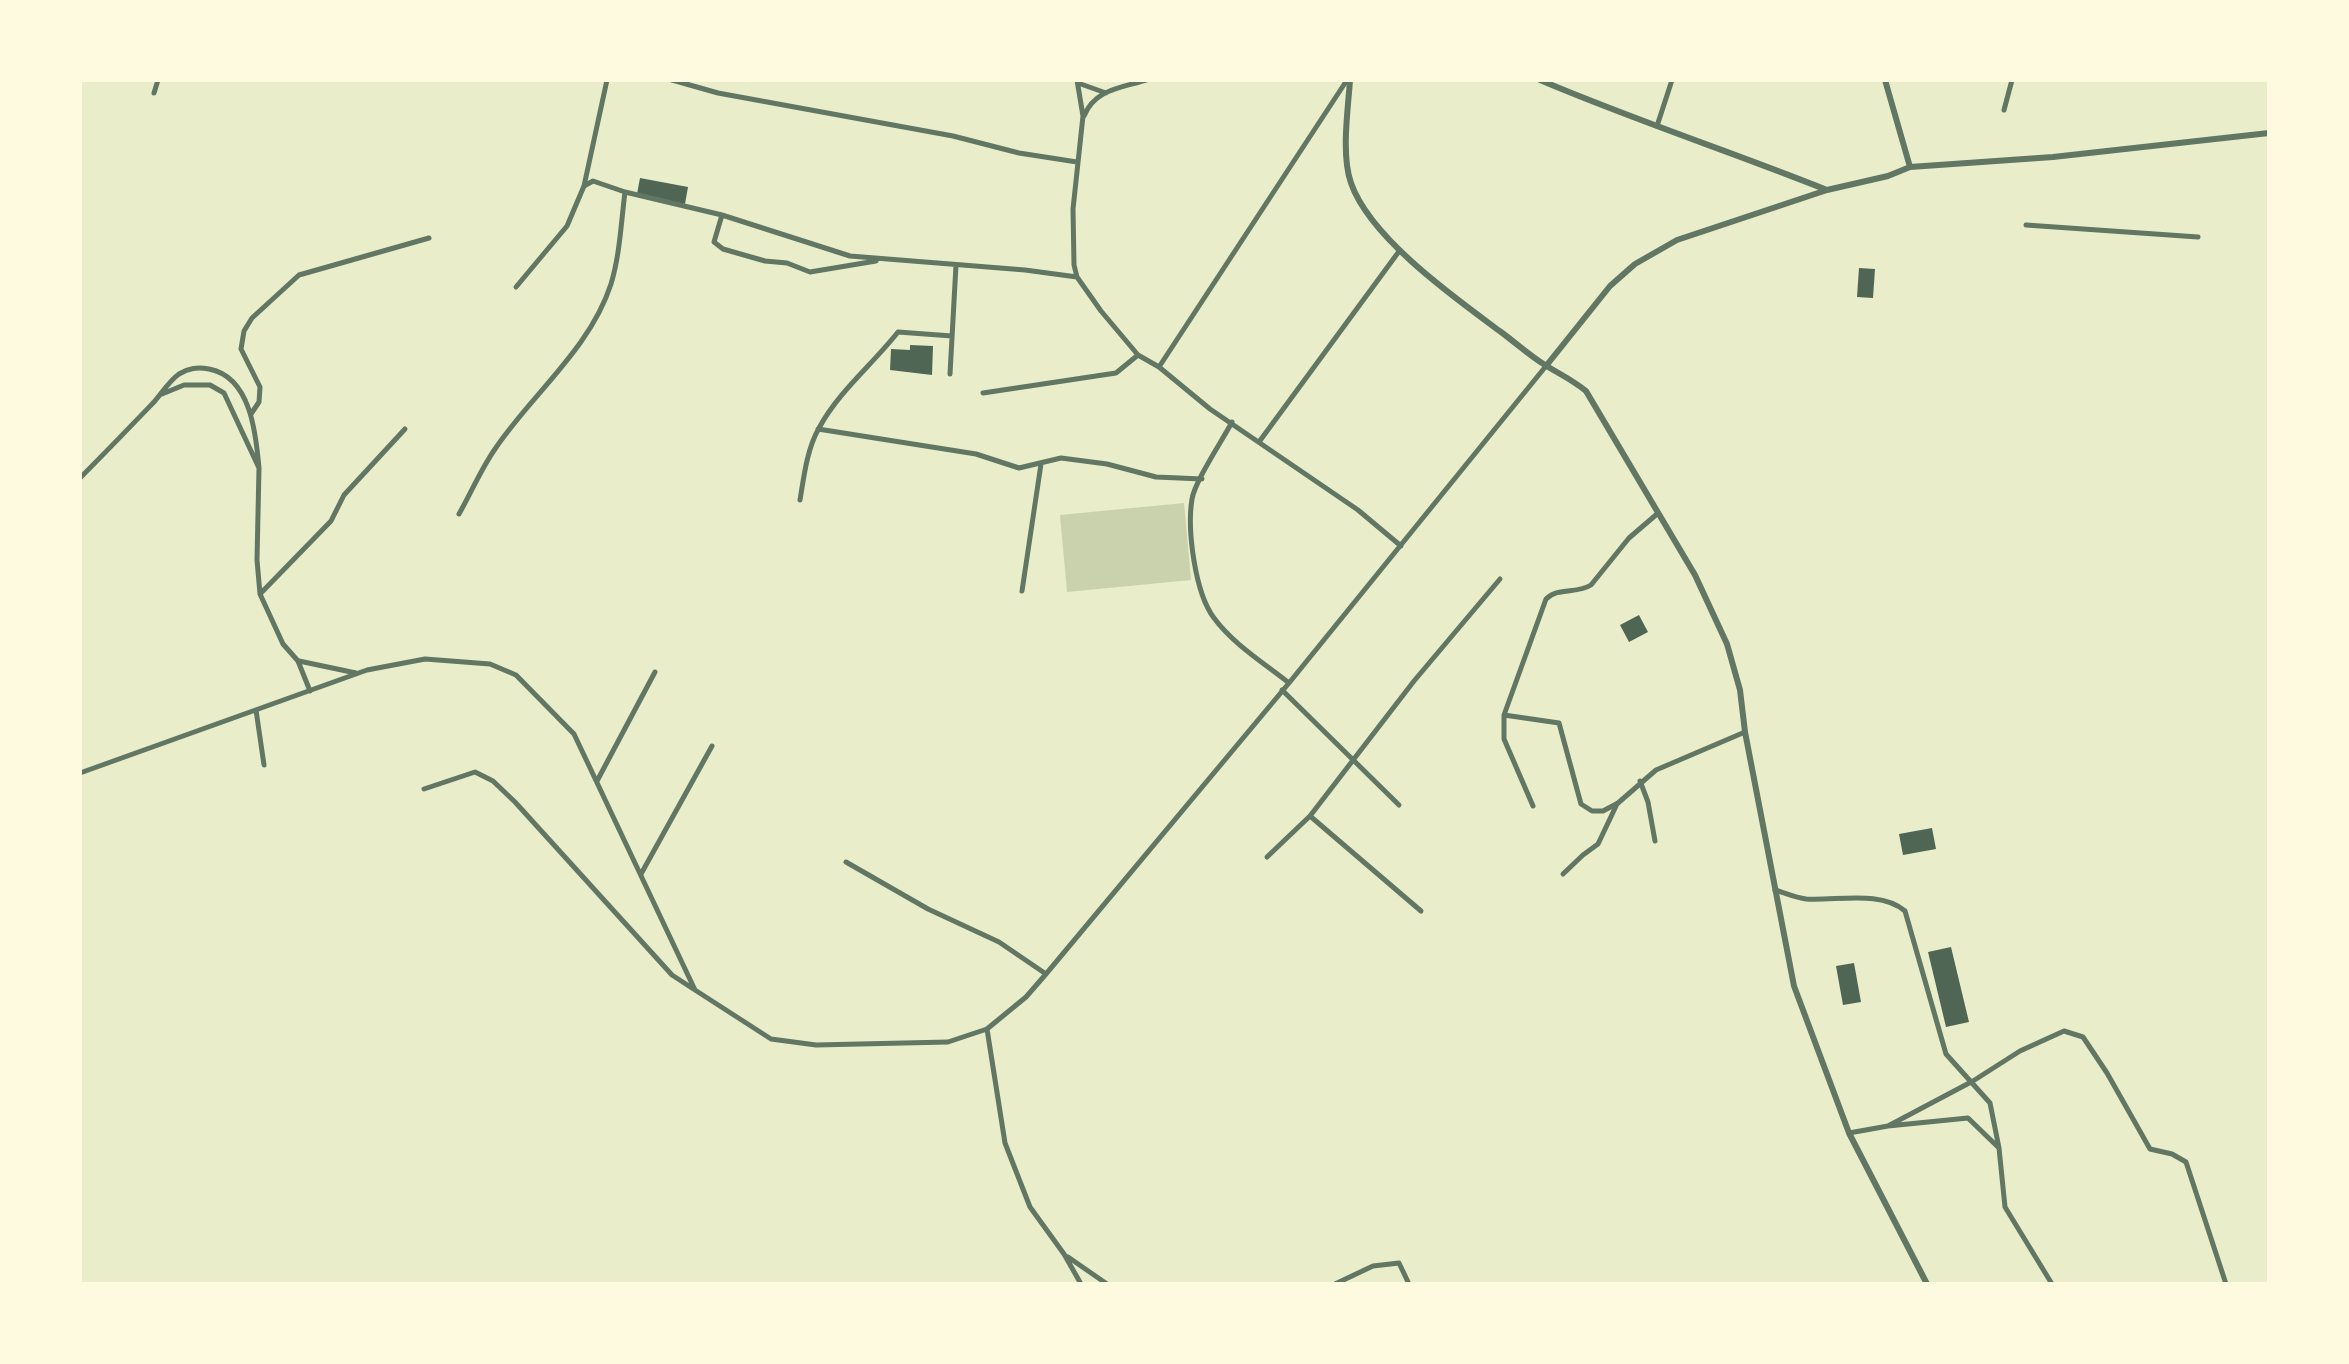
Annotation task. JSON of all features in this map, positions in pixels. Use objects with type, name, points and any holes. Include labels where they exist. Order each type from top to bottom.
[{"type":"street","points":[[154,93],[158,80]]},
{"type":"street","points":[[516,287],[567,226],[584,186],[607,80]]},
{"type":"street","points":[[672,80],[718,93],[1077,162]]},
{"type":"street","points":[[1083,116],[1090,101],[1146,80]]},
{"type":"street","points":[[1349,80],[1347,126],[1351,182],[1360,204],[1400,250],[1472,310],[1546,366],[1565,374],[1586,391],[1695,575],[1727,644],[1740,690],[1745,732],[1794,986],[1849,1133],[1927,1284]]},
{"type":"street","points":[[1159,367],[1349,80]]},
{"type":"street","points":[[1540,80],[1599,106],[1739,155],[1827,190]]},
{"type":"street","points":[[1657,126],[1672,80]]},
{"type":"street","points":[[1885,80],[1910,167]]},
{"type":"street","points":[[2004,110],[2012,80]]},
{"type":"street","points":[[1106,93],[1078,82],[1083,116],[1073,209],[1077,277],[1138,355],[1159,367],[1210,409],[1358,510],[1401,546]]},
{"type":"street","points":[[424,789],[475,772],[493,781],[672,975],[771,1039],[816,1045],[948,1042],[987,1029],[1026,997],[1046,974],[1289,683],[1610,286],[1635,264],[1677,240],[1827,190],[1888,176],[1910,167],[2053,157],[2269,133]]},
{"type":"street","points":[[584,186],[593,181],[625,192],[722,215],[850,256],[1077,277]]},
{"type":"street","points":[[459,514],[494,450],[571,356],[590,326],[610,286],[618,253],[625,192]]},
{"type":"street","points":[[722,215],[714,242],[723,249],[765,261],[787,263],[810,272],[885,259]]},
{"type":"street","points":[[2026,225],[2198,237]]},
{"type":"street","points":[[251,414],[259,402],[260,387],[241,349],[244,331],[252,318],[299,275],[429,238]]},
{"type":"street","points":[[1259,442],[1400,250]]},
{"type":"street","points":[[950,374],[956,265]]},
{"type":"street","points":[[800,500],[810,448],[818,429],[846,387],[875,361],[898,332],[952,336]]},
{"type":"street","points":[[983,393],[1116,373],[1138,355]]},
{"type":"street","points":[[80,478],[162,394],[175,376],[196,367],[214,370],[228,379],[240,393],[256,431],[260,594],[283,644],[298,661],[310,691]]},
{"type":"street","points":[[162,394],[184,385],[210,385],[224,393],[259,468]]},
{"type":"street","points":[[1232,422],[1192,497],[1191,540],[1200,584],[1212,616],[1230,635],[1289,683]]},
{"type":"street","points":[[260,594],[331,521],[344,495],[405,429]]},
{"type":"street","points":[[818,429],[976,454],[1019,468],[1061,458],[1107,464],[1156,477],[1202,479]]},
{"type":"street","points":[[1022,591],[1041,464]]},
{"type":"street","points":[[1533,806],[1504,739],[1504,715],[1546,599],[1551,593],[1583,590],[1591,585],[1629,538],[1657,514]]},
{"type":"street","points":[[1267,857],[1310,816],[1414,681],[1500,579]]},
{"type":"street","points":[[80,773],[356,673],[425,659],[490,664],[516,675],[574,734],[695,990]]},
{"type":"street","points":[[298,661],[356,673]]},
{"type":"street","points":[[597,782],[655,672]]},
{"type":"street","points":[[1282,690],[1399,805]]},
{"type":"street","points":[[256,710],[264,765]]},
{"type":"street","points":[[1504,715],[1559,723],[1581,804],[1592,811],[1603,811],[1618,803],[1656,770],[1745,732]]},
{"type":"street","points":[[641,875],[712,746]]},
{"type":"street","points":[[1640,781],[1648,802],[1655,841]]},
{"type":"street","points":[[1563,874],[1598,844],[1618,803]]},
{"type":"street","points":[[1310,816],[1421,911]]},
{"type":"street","points":[[846,862],[928,909],[999,942],[1046,974]]},
{"type":"street","points":[[1774,890],[1802,899],[1880,900],[1895,903],[1905,911],[1946,1054],[1990,1103],[1999,1148],[2005,1207],[2052,1284]]},
{"type":"street","points":[[987,1029],[1005,1143],[1030,1207],[1081,1284]]},
{"type":"street","points":[[1888,1126],[1973,1081],[2020,1051],[2064,1031],[2083,1037],[2150,1149],[2172,1154],[2186,1162],[2226,1284]]},
{"type":"street","points":[[1849,1133],[1968,1118],[1999,1148]]},
{"type":"street","points":[[1064,1254],[1107,1284]]},
{"type":"street","points":[[1335,1284],[1373,1266],[1399,1263],[1409,1284]]},
{"type":"green space","points":[[1184,503],[1191,580],[1067,592],[1060,515]]},
{"type":"building","points":[[640,178],[688,187],[685,204],[637,194]]},
{"type":"building","points":[[1859,268],[1875,269],[1873,298],[1857,297]]},
{"type":"building","points":[[910,345],[933,346],[932,375],[890,370],[891,349],[910,350]]},
{"type":"building","points":[[1639,615],[1648,632],[1629,642],[1620,625]]},
{"type":"building","points":[[1932,828],[1936,849],[1903,855],[1899,834]]},
{"type":"building","points":[[1951,947],[1969,1022],[1946,1027],[1928,952]]},
{"type":"building","points":[[1854,963],[1861,1002],[1843,1005],[1836,966]]}]
